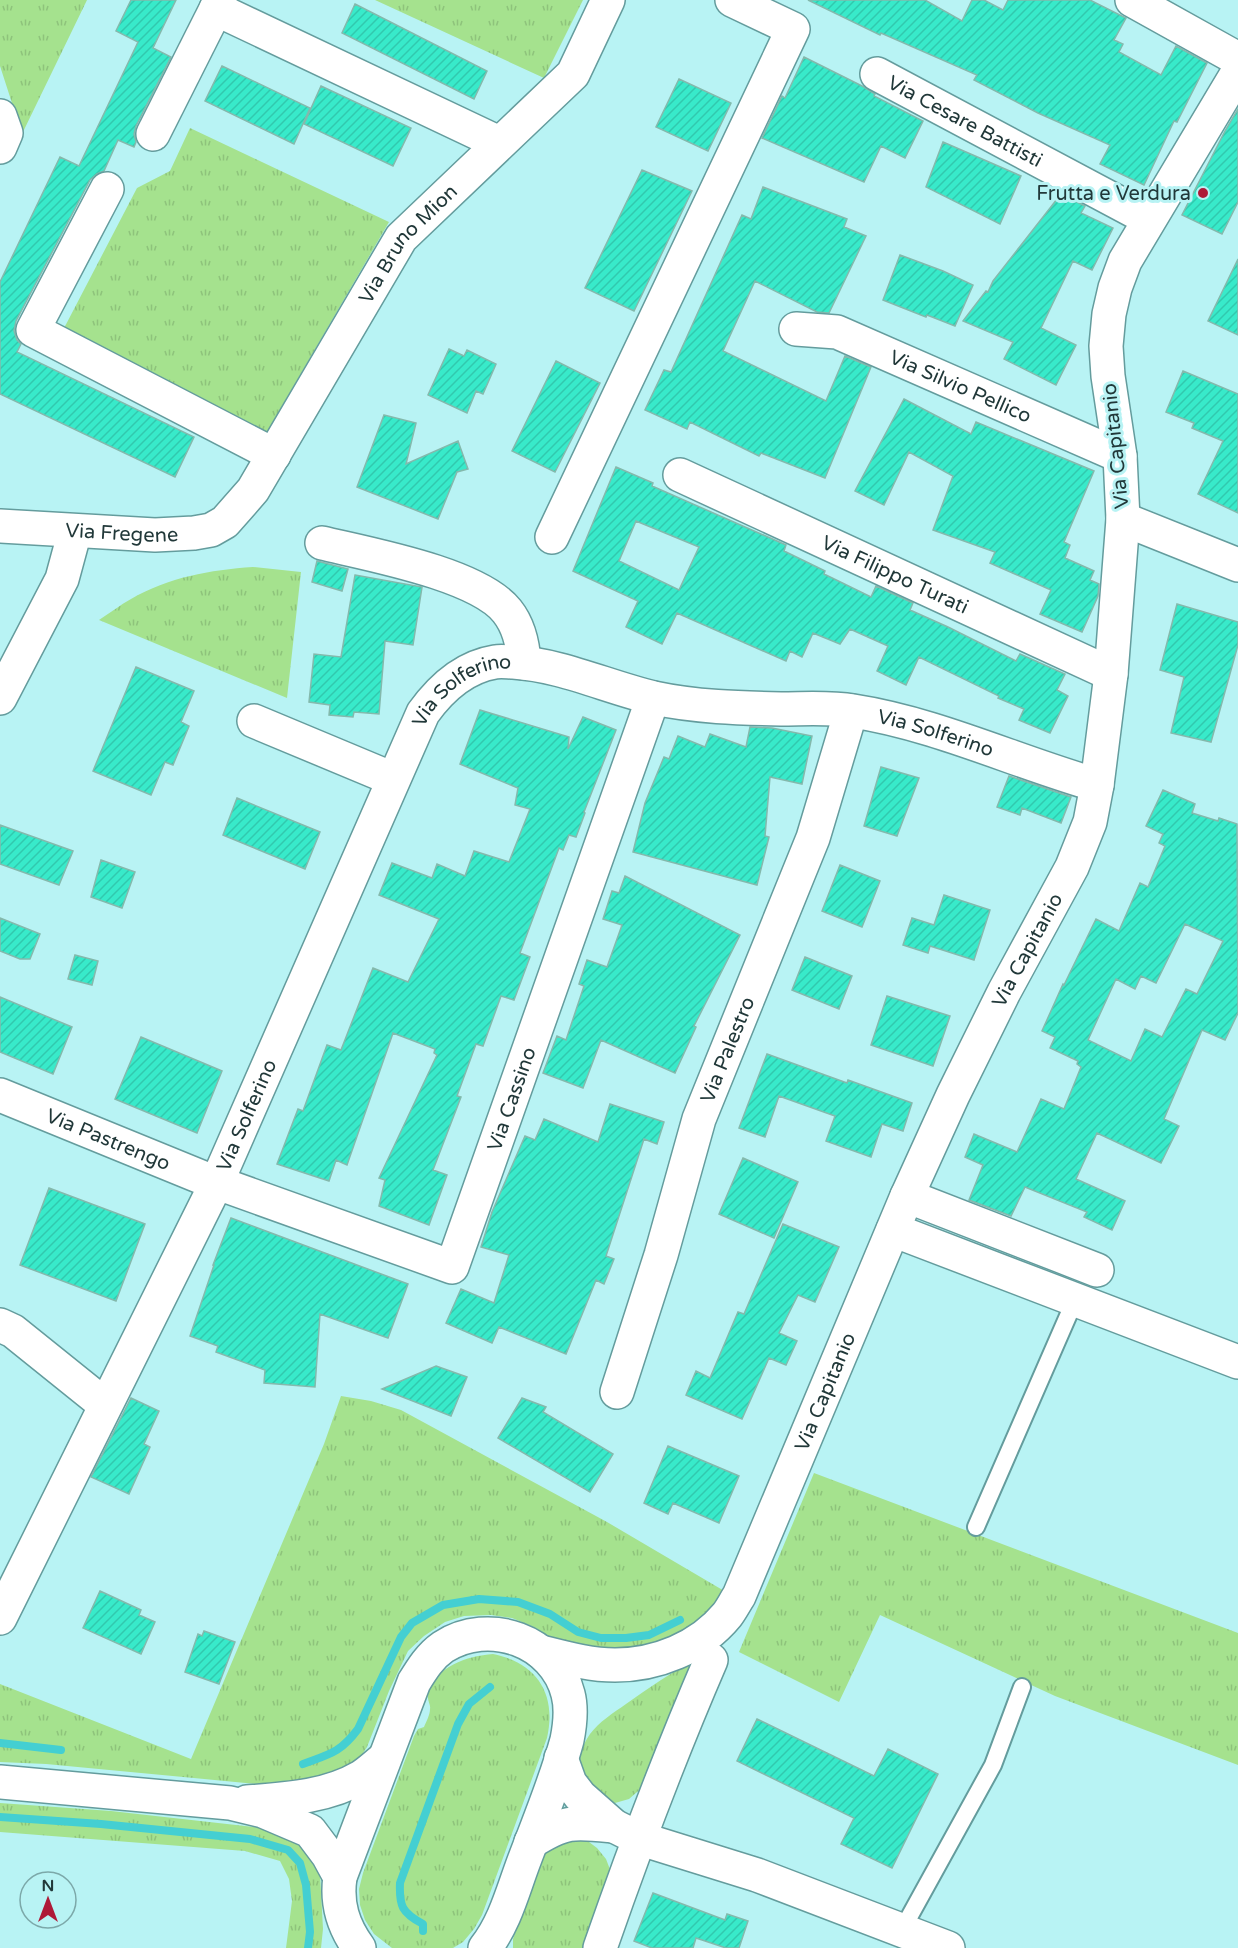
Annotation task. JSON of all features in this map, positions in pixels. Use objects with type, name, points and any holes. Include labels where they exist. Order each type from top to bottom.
[{"type":"street","name":"Via Bruno Mion","points":[[237,510],[253,490],[401,238],[573,74],[608,0]]},
{"type":"street","points":[[552,537],[794,28],[732,0]]},
{"type":"street","points":[[1132,0],[1238,58]]},
{"type":"street","points":[[153,134],[218,5],[499,143]]},
{"type":"street","name":"Via Capitanio","points":[[541,1652],[590,1663],[614,1665],[646,1662],[694,1643],[711,1632],[727,1615],[739,1596],[893,1230],[953,1095],[1004,992],[1072,867],[1089,822],[1097,785],[1111,674],[1123,519],[1120,456],[1108,376],[1106,346],[1109,314],[1125,261],[1238,72]]},
{"type":"street","name":"Via Cesare Battisti","points":[[877,74],[1149,219]]},
{"type":"street","points":[[0,116],[6,133],[0,147]]},
{"type":"street","points":[[107,189],[33,330],[273,454]]},
{"type":"street","name":"Via Silvio Pellico","points":[[796,329],[837,332],[1120,456]]},
{"type":"street","name":"Via Filippo Turati","points":[[680,475],[1111,674]]},
{"type":"street","name":"Via Fregene","points":[[0,526],[155,535],[194,533],[211,530],[225,522],[237,510]]},
{"type":"street","points":[[1123,519],[1238,565]]},
{"type":"street","points":[[0,698],[62,579],[75,531]]},
{"type":"street","name":"Via Solferino","points":[[322,543],[386,558],[450,577],[490,597],[506,609],[514,622],[521,636],[524,663]]},
{"type":"street","name":"Via Solferino","points":[[0,1618],[218,1182],[423,713],[435,696],[455,678],[496,661],[548,665],[653,698],[691,705],[851,711],[926,728],[1097,785]]},
{"type":"street","name":"Via Cassino","points":[[218,1182],[452,1267],[653,698]]},
{"type":"street","name":"Via Palestro","points":[[617,1392],[661,1256],[699,1119],[813,838],[851,711]]},
{"type":"street","points":[[254,721],[393,779]]},
{"type":"street","name":"Via Pastrengo","points":[[0,1095],[218,1182]]},
{"type":"street","points":[[908,1196],[1097,1270]]},
{"type":"street","points":[[893,1230],[1238,1362]]},
{"type":"street","points":[[0,1325],[13,1331],[105,1405]]},
{"type":"street","points":[[359,1948],[349,1935],[341,1915],[338,1900],[340,1877],[384,1759],[414,1682],[425,1664],[443,1648],[460,1639],[477,1634],[512,1637],[528,1643],[541,1652],[558,1672],[568,1695],[571,1714],[561,1758],[495,1941]]},
{"type":"street","points":[[600,1948],[626,1832],[678,1737],[711,1660]]},
{"type":"street","points":[[561,1758],[570,1783],[580,1796],[626,1832]]},
{"type":"street","points":[[230,1803],[284,1799],[346,1785],[364,1775],[384,1759]]},
{"type":"street","points":[[0,1782],[230,1803],[263,1811],[310,1831],[328,1855],[340,1877]]},
{"type":"street","points":[[531,1842],[553,1828],[569,1823],[587,1823],[626,1832],[757,1875],[948,1948]]},
{"type":"street","points":[[337,1948],[341,1915]]},
{"type":"lane","points":[[976,1527],[1075,1300]]},
{"type":"lane","points":[[902,1930],[993,1765],[1022,1688]]},
{"type":"green space","points":[[0,0],[87,0],[22,134],[0,66]]},
{"type":"green space","points":[[375,0],[583,0],[544,78]]},
{"type":"green space","points":[[190,128],[389,222],[267,432],[61,334],[137,188],[170,171]]},
{"type":"green space","points":[[253,567],[301,572],[287,698],[99,620],[131,599],[160,585],[221,570]]},
{"type":"green space","points":[[341,1396],[371,1401],[401,1410],[607,1522],[726,1592],[689,1633],[622,1656],[555,1640],[534,1627],[512,1618],[491,1615],[464,1616],[445,1622],[424,1636],[408,1651],[367,1747],[357,1762],[323,1777],[279,1784],[257,1784],[46,1764],[0,1762],[0,1684],[191,1759],[324,1444]]},
{"type":"green space","points":[[814,1473],[1238,1633],[1238,1765],[1055,1696],[880,1615],[839,1702],[739,1652]]},
{"type":"green space","points":[[493,1654],[521,1665],[540,1683],[546,1694],[549,1708],[547,1738],[482,1915],[474,1929],[463,1942],[453,1948],[392,1948],[374,1934],[365,1920],[360,1905],[359,1889],[363,1873],[414,1736],[418,1729],[424,1727],[429,1716],[428,1695],[432,1685],[437,1677],[453,1664],[473,1657]]},
{"type":"green space","points":[[696,1660],[666,1724],[644,1786],[629,1799],[615,1803],[600,1799],[577,1769],[583,1746],[590,1734],[616,1711],[669,1675]]},
{"type":"green space","points":[[0,1803],[111,1811],[271,1829],[288,1834],[310,1851],[320,1873],[323,1929],[321,1948],[286,1948],[292,1901],[289,1879],[280,1861],[245,1851],[0,1832]]},
{"type":"green space","points":[[576,1838],[589,1842],[597,1848],[606,1859],[611,1872],[589,1948],[513,1948],[513,1939],[542,1856],[553,1844]]},
{"type":"building","points":[[131,0],[176,0],[153,48],[171,57],[136,126],[134,147],[118,140],[104,171],[90,180],[16,321],[14,331],[21,344],[17,352],[194,437],[175,477],[0,394],[0,282],[60,157],[79,166],[138,42],[116,31]]},
{"type":"building","points":[[808,0],[925,0],[962,21],[972,0],[984,0],[1003,10],[1008,0],[1090,0],[1126,18],[1114,40],[1123,44],[1119,52],[1161,75],[1176,46],[1207,63],[1177,122],[1174,121],[1144,185],[1100,164],[1110,145],[1038,113],[974,80],[977,75],[881,33],[880,35]]},
{"type":"building","points":[[355,4],[487,71],[474,99],[342,33]]},
{"type":"building","points":[[804,57],[864,87],[875,94],[874,96],[923,121],[905,158],[881,146],[864,182],[762,138],[782,96],[785,98]]},
{"type":"building","points":[[222,66],[310,108],[294,144],[205,101]]},
{"type":"building","points":[[679,79],[731,103],[708,151],[656,127]]},
{"type":"building","points":[[321,86],[411,128],[393,166],[304,124]]},
{"type":"building","points":[[1238,109],[1238,202],[1222,234],[1182,215]]},
{"type":"building","points":[[943,142],[1021,176],[1000,224],[926,187]]},
{"type":"building","points":[[642,170],[692,191],[634,311],[585,288]]},
{"type":"building","points":[[763,187],[847,219],[844,227],[866,236],[829,313],[817,312],[755,281],[723,351],[826,401],[845,356],[871,367],[825,478],[761,453],[759,456],[690,422],[687,429],[645,410],[664,370],[671,372],[742,215],[751,219]]},
{"type":"building","points":[[1061,194],[1085,206],[1081,213],[1113,228],[1092,270],[1073,261],[1041,328],[1076,345],[1056,385],[1004,359],[1013,342],[963,321],[986,291],[988,292],[993,281]]},
{"type":"building","points":[[900,255],[973,285],[955,326],[883,300]]},
{"type":"building","points":[[1238,259],[1238,335],[1208,321]]},
{"type":"building","points":[[449,349],[464,356],[467,350],[496,364],[483,394],[476,391],[467,413],[428,395]]},
{"type":"building","points":[[556,361],[600,383],[555,472],[512,451]]},
{"type":"building","points":[[1183,371],[1238,394],[1238,513],[1198,494],[1223,441],[1192,428],[1194,423],[1166,412]]},
{"type":"building","points":[[904,399],[971,434],[976,422],[1094,471],[1064,542],[1070,545],[1065,558],[1094,571],[1090,580],[1099,584],[1098,596],[1082,632],[1040,614],[1051,590],[990,563],[995,552],[933,530],[953,476],[909,452],[884,505],[855,491]]},
{"type":"building","points":[[384,415],[416,423],[406,464],[458,441],[468,469],[457,472],[438,519],[357,487]]},
{"type":"building","points":[[616,467],[653,483],[652,486],[786,545],[784,551],[871,597],[876,586],[913,603],[910,610],[1016,661],[1020,654],[1065,674],[1057,690],[1068,696],[1050,733],[1019,720],[1024,709],[919,657],[906,685],[877,671],[888,646],[850,629],[840,644],[813,633],[802,657],[790,651],[786,661],[677,613],[662,644],[626,627],[638,601],[573,571]],"holes":[[[636,521],[699,547],[679,590],[619,561]]]},
{"type":"building","points":[[317,561],[348,569],[342,591],[312,582]]},
{"type":"building","points":[[355,575],[422,587],[413,645],[385,641],[379,714],[354,712],[353,717],[329,715],[330,705],[309,702],[314,654],[341,657]]},
{"type":"building","points":[[1177,604],[1238,622],[1238,645],[1211,742],[1171,733],[1184,677],[1160,670]]},
{"type":"building","points":[[136,667],[194,691],[181,722],[189,726],[173,765],[165,762],[151,795],[93,771]]},
{"type":"building","points":[[480,710],[569,737],[568,749],[583,717],[616,730],[576,837],[569,835],[563,850],[559,848],[520,953],[530,957],[514,1000],[501,996],[483,1046],[476,1044],[457,1096],[461,1097],[433,1170],[447,1175],[429,1225],[379,1206],[385,1180],[379,1178],[437,1055],[434,1053],[435,1049],[393,1033],[347,1165],[336,1160],[329,1181],[277,1164],[298,1109],[303,1111],[327,1045],[341,1050],[373,968],[408,982],[439,919],[379,895],[392,863],[432,878],[437,864],[465,876],[474,851],[509,862],[530,809],[515,805],[518,788],[460,764]]},
{"type":"building","points":[[750,727],[772,728],[812,736],[802,784],[770,777],[765,836],[769,837],[757,885],[633,852],[645,803],[664,757],[669,759],[678,736],[705,747],[710,734],[746,747]]},
{"type":"building","points":[[881,767],[919,778],[897,836],[864,826]]},
{"type":"building","points":[[1009,776],[1071,797],[1061,823],[1022,808],[1020,815],[997,807]]},
{"type":"building","points":[[1163,790],[1195,804],[1192,813],[1237,824],[1238,1013],[1225,1040],[1202,1030],[1164,1119],[1179,1126],[1161,1163],[1097,1133],[1076,1179],[1125,1201],[1112,1230],[1084,1217],[1087,1212],[1025,1187],[1011,1216],[969,1200],[983,1165],[965,1157],[974,1134],[1017,1152],[1041,1099],[1064,1109],[1081,1067],[1077,1064],[1078,1061],[1050,1048],[1055,1037],[1042,1031],[1096,919],[1119,931],[1140,883],[1148,887],[1165,846],[1159,843],[1163,834],[1146,826]],"holes":[[[1185,924],[1223,941],[1197,994],[1186,989],[1162,1037],[1145,1029],[1131,1061],[1088,1040],[1116,979],[1135,989],[1141,976],[1156,983]]]},
{"type":"building","points":[[237,798],[320,832],[305,869],[223,835]]},
{"type":"building","points":[[0,825],[73,851],[59,885],[0,864]]},
{"type":"building","points":[[101,860],[135,872],[122,908],[91,897]]},
{"type":"building","points":[[840,865],[880,881],[862,927],[822,911]]},
{"type":"building","points":[[625,876],[740,935],[694,1026],[696,1027],[675,1073],[601,1040],[583,1088],[543,1073],[557,1036],[566,1040],[584,986],[579,984],[587,960],[607,967],[622,925],[603,919],[612,891],[619,893]]},
{"type":"building","points":[[944,895],[990,910],[974,960],[930,946],[928,953],[903,945],[912,918],[934,925]]},
{"type":"building","points":[[0,918],[40,934],[30,959],[20,959],[0,951]]},
{"type":"building","points":[[75,955],[98,961],[92,985],[68,979]]},
{"type":"building","points":[[805,957],[852,976],[839,1009],[792,990]]},
{"type":"building","points":[[887,996],[950,1016],[933,1066],[871,1045]]},
{"type":"building","points":[[0,997],[72,1027],[53,1074],[0,1052]]},
{"type":"building","points":[[141,1037],[222,1071],[197,1133],[115,1099]]},
{"type":"building","points":[[767,1054],[847,1083],[848,1080],[912,1103],[903,1131],[882,1124],[871,1157],[826,1141],[835,1116],[779,1096],[765,1137],[739,1128]]},
{"type":"building","points":[[610,1104],[664,1122],[657,1144],[644,1139],[606,1256],[614,1259],[604,1284],[596,1280],[566,1354],[499,1327],[492,1343],[446,1323],[461,1289],[494,1303],[509,1255],[481,1247],[492,1212],[525,1136],[535,1140],[544,1119],[598,1142]]},
{"type":"building","points":[[743,1158],[798,1182],[774,1238],[719,1214]]},
{"type":"building","points":[[49,1188],[145,1224],[116,1301],[20,1265]]},
{"type":"building","points":[[231,1218],[408,1284],[388,1338],[320,1314],[315,1387],[264,1383],[265,1370],[216,1352],[218,1346],[190,1336]]},
{"type":"building","points":[[783,1224],[839,1247],[815,1302],[798,1295],[779,1333],[797,1341],[786,1365],[769,1358],[742,1419],[686,1395],[696,1371],[710,1378],[738,1312],[744,1314]]},
{"type":"building","points":[[436,1366],[467,1377],[451,1416],[382,1389]]},
{"type":"building","points":[[131,1398],[159,1411],[144,1444],[150,1447],[129,1494],[91,1477]]},
{"type":"building","points":[[522,1398],[546,1407],[543,1412],[613,1454],[590,1492],[498,1438]]},
{"type":"building","points":[[668,1446],[739,1476],[719,1523],[673,1503],[668,1514],[644,1503]]},
{"type":"building","points":[[100,1591],[141,1610],[139,1615],[155,1622],[141,1654],[83,1628]]},
{"type":"building","points":[[204,1631],[235,1642],[219,1684],[185,1672],[198,1634],[202,1636]]},
{"type":"building","points":[[757,1719],[874,1776],[888,1749],[938,1774],[892,1868],[841,1844],[854,1818],[737,1761]]},
{"type":"building","points":[[653,1893],[725,1920],[727,1914],[748,1921],[739,1948],[726,1948],[696,1938],[693,1948],[652,1948],[634,1941]]},
{"type":"waterway","points":[[303,1764],[334,1752],[352,1737],[358,1729],[401,1637],[412,1623],[443,1605],[479,1599],[518,1602],[550,1614],[578,1632],[601,1638],[649,1635],[680,1620]]},
{"type":"waterway","points":[[423,1931],[423,1924],[410,1916],[403,1908],[400,1883],[458,1724],[469,1704],[490,1687]]},
{"type":"waterway","points":[[0,1743],[61,1750]]},
{"type":"waterway","points":[[0,1817],[101,1824],[250,1839],[288,1850],[300,1863],[306,1885],[310,1932],[308,1948]]},
{"type":"place","name":"Frutta e Verdura","points":[[1203,193]]}]
